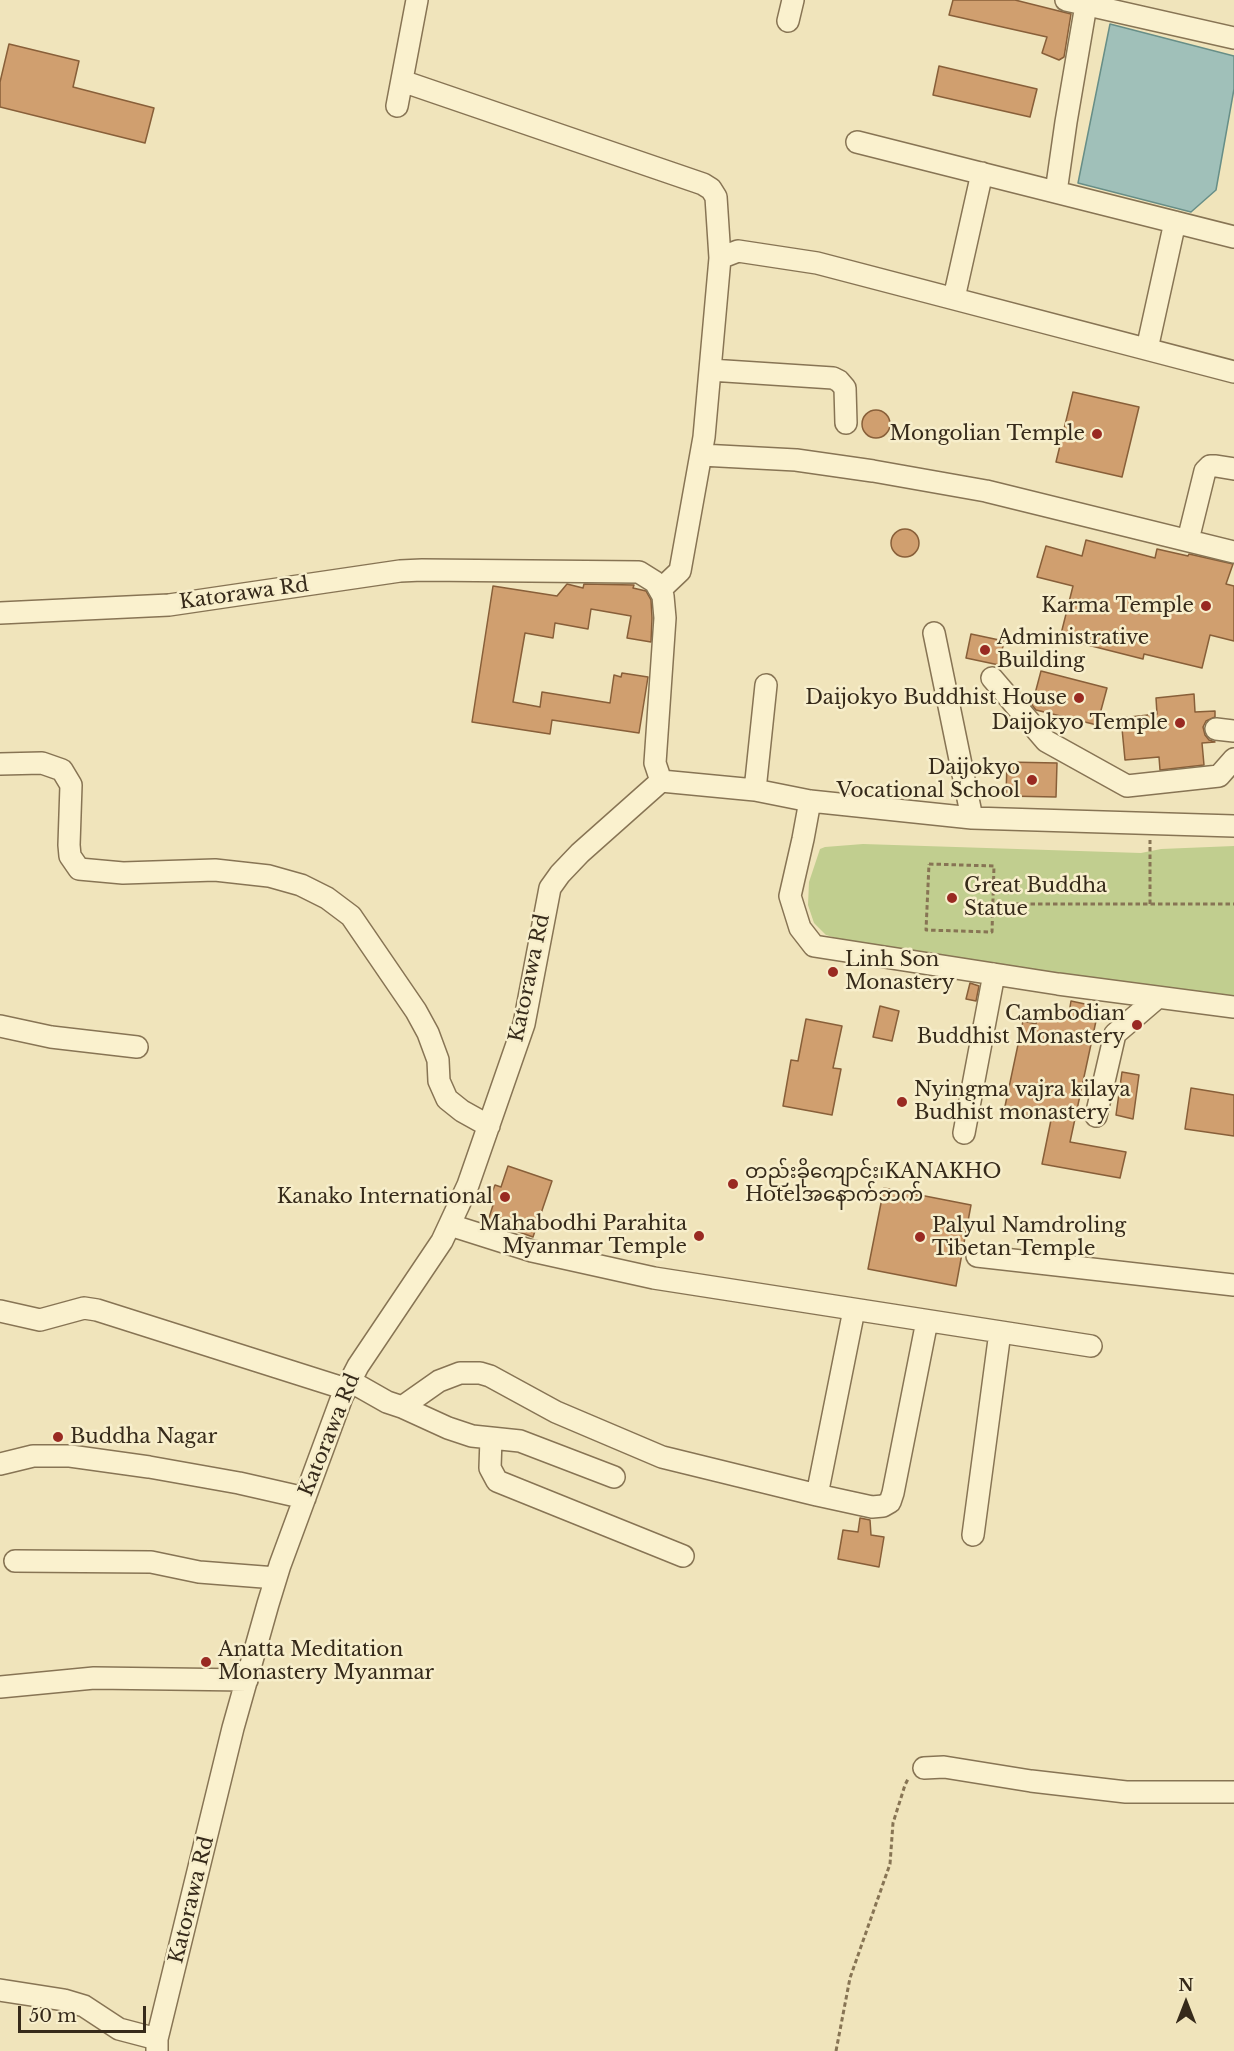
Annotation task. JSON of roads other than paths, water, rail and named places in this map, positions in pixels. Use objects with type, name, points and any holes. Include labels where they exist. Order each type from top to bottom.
[{"type":"street","points":[[397,106],[417,0]]},
{"type":"street","points":[[788,21],[793,0]]},
{"type":"street","points":[[1066,0],[1234,38]]},
{"type":"street","points":[[1056,192],[1086,5]]},
{"type":"street","points":[[402,81],[703,184],[711,189],[716,197],[720,258],[701,455],[680,571],[660,590],[663,596],[665,618],[655,764],[660,781],[755,790],[810,801],[972,818],[1234,826]]},
{"type":"street","points":[[857,142],[1234,237]]},
{"type":"street","points":[[954,298],[981,173]]},
{"type":"street","points":[[1147,349],[1175,222]]},
{"type":"street","points":[[720,258],[738,251],[817,263],[1234,372]]},
{"type":"street","points":[[710,370],[833,378],[845,388],[846,423]]},
{"type":"street","points":[[701,455],[796,460],[986,491],[1234,552]]},
{"type":"street","points":[[1188,540],[1205,471],[1210,466],[1234,469]]},
{"type":"street","name":"Katorawa Rd","points":[[0,613],[179,604],[422,570],[639,572],[655,582],[660,590]]},
{"type":"street","points":[[934,633],[972,818]]},
{"type":"street","points":[[992,678],[1046,741],[1127,786],[1219,776],[1234,759]]},
{"type":"street","points":[[755,790],[766,685]]},
{"type":"street","points":[[0,764],[42,763],[62,770],[72,785],[69,845],[70,856],[79,869],[123,873],[215,870],[269,876],[301,885],[335,904],[351,916],[416,1011],[435,1051],[439,1081],[447,1099],[462,1111],[489,1126]]},
{"type":"street","name":"Katorawa Rd","points":[[157,2045],[247,1680],[276,1578],[348,1385],[430,1260],[450,1225],[468,1185],[524,1024],[550,888],[580,853],[660,781]]},
{"type":"street","points":[[810,801],[790,896],[800,928],[814,946],[1157,998],[1234,1007]]},
{"type":"street","points":[[963,1133],[994,974]]},
{"type":"street","points":[[1096,1116],[1115,1034],[1157,998]]},
{"type":"street","points":[[0,1026],[51,1036],[137,1047]]},
{"type":"street","points":[[450,1225],[532,1251],[654,1278],[1090,1346]]},
{"type":"street","points":[[977,1256],[1234,1285]]},
{"type":"street","points":[[0,1311],[40,1320],[84,1308],[98,1310],[348,1385],[448,1428],[472,1436],[520,1441],[614,1477]]},
{"type":"street","points":[[817,1495],[854,1310]]},
{"type":"street","points":[[402,1407],[439,1381],[460,1373],[480,1373],[490,1376],[556,1412],[662,1456],[817,1495],[872,1507],[883,1506],[890,1502],[893,1493],[927,1321]]},
{"type":"street","points":[[973,1535],[999,1332]]},
{"type":"street","points":[[491,1438],[490,1468],[497,1481],[683,1556]]},
{"type":"street","points":[[0,1464],[33,1456],[70,1456],[239,1483],[305,1498]]},
{"type":"street","points":[[15,1561],[151,1562],[199,1572],[276,1578]]},
{"type":"street","points":[[0,1687],[94,1678],[247,1680]]},
{"type":"street","points":[[924,1768],[944,1767],[1031,1781],[1126,1792],[1234,1792]]},
{"type":"street","points":[[0,1990],[84,2006],[118,2029],[157,2045]]},
{"type":"water","points":[[1110,24],[1234,56],[1234,89],[1216,190],[1191,212],[1078,183]]},
{"type":"place","name":"Mongolian Temple","points":[[1097,434]]},
{"type":"place","name":"Karma Temple","points":[[1206,606]]},
{"type":"place","name":"Administrative Building","points":[[985,650]]},
{"type":"place","name":"Daijokyo Buddhist House","points":[[1079,698]]},
{"type":"place","name":"Daijokyo Temple","points":[[1180,723]]},
{"type":"place","name":"Daijokyo Vocational School","points":[[1032,780]]},
{"type":"place","name":"Great Buddha Statue","points":[[952,898]]},
{"type":"place","name":"Linh Son Monastery","points":[[833,972]]},
{"type":"place","name":"Cambodian Buddhist Monastery","points":[[1137,1025]]},
{"type":"place","name":"Nyingma vajra kilaya Budhist monastery","points":[[902,1102]]},
{"type":"place","name":"တည်းခိုကျောင်း၊KANAKHO Hotelအနောက်ဘက်","points":[[733,1184]]},
{"type":"place","name":"Kanako International","points":[[505,1197]]},
{"type":"place","name":"Mahabodhi Parahita Myanmar Temple","points":[[699,1236]]},
{"type":"place","name":"Palyul Namdroling Tibetan Temple","points":[[920,1237]]},
{"type":"place","name":"Buddha Nagar","points":[[58,1437]]},
{"type":"place","name":"Anatta Meditation Monastery Myanmar","points":[[206,1662]]}]
